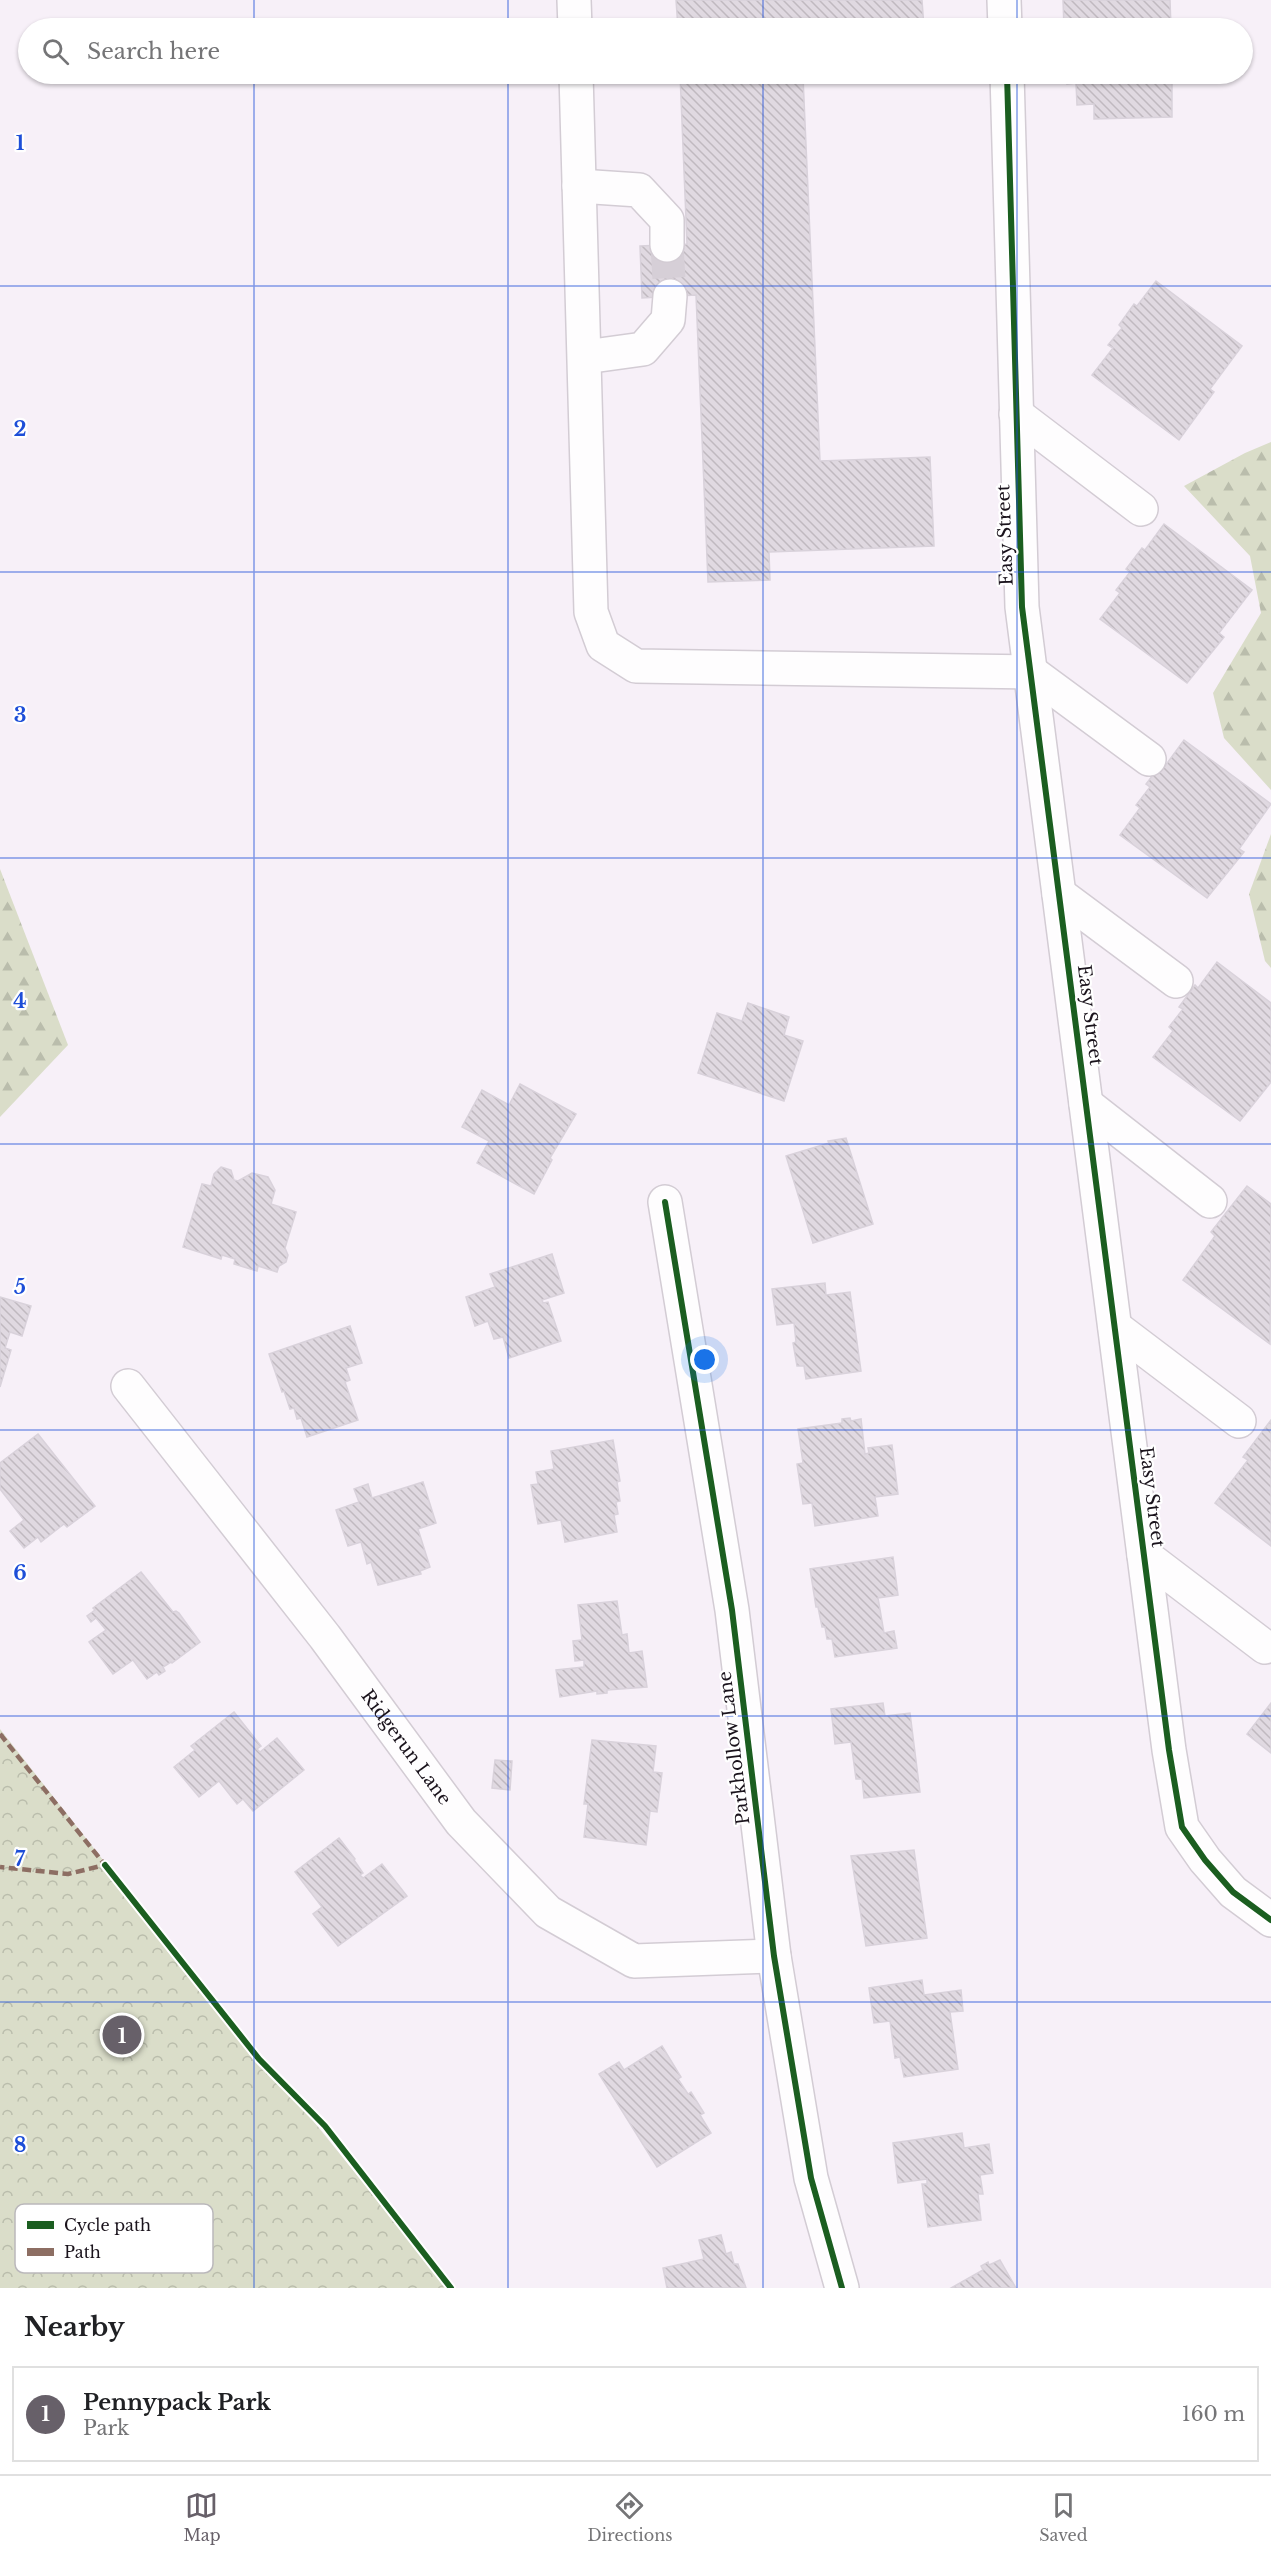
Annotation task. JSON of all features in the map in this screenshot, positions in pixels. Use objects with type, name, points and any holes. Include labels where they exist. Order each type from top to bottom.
[{"type":"street","points":[[574,0],[575,18]]},
{"type":"street","points":[[1004,0],[1005,18]]},
{"type":"street","points":[[576,84],[591,612],[603,645],[636,666],[1031,672],[1149,759]]},
{"type":"street","name":"Easy Street","points":[[1006,84],[1022,606],[1169,1750],[1182,1827],[1205,1860],[1233,1892],[1271,1920]]},
{"type":"street","points":[[579,186],[639,189],[667,220],[667,245]]},
{"type":"street","points":[[585,357],[643,349],[668,320],[670,296]]},
{"type":"street","points":[[1017,414],[1141,509]]},
{"type":"street","points":[[1059,894],[1176,981]]},
{"type":"street","points":[[1086,1104],[1210,1201]]},
{"type":"street","name":"Parkhollow Lane","points":[[665,1202],[732,1610],[774,1956],[812,2178],[842,2288]]},
{"type":"street","points":[[1115,1327],[1239,1420]]},
{"type":"street","name":"Ridgerun Lane","points":[[128,1386],[325,1638],[461,1822],[548,1912],[634,1961],[774,1956]]},
{"type":"street","points":[[1144,1555],[1265,1647]]},
{"type":"green space","points":[[1271,442],[1271,790],[1224,738],[1213,693],[1261,613],[1250,556],[1184,486],[1245,453]]},
{"type":"green space","points":[[1271,834],[1271,968],[1265,961],[1249,894]]},
{"type":"green space","points":[[0,869],[68,1045],[0,1117]]},
{"type":"green space","points":[[0,1729],[448,2288],[0,2288]]},
{"type":"building","points":[[676,0],[922,0],[923,18],[677,18]]},
{"type":"building","points":[[1063,0],[1170,0],[1171,18],[1064,18]]},
{"type":"building","points":[[680,84],[803,84],[820,461],[930,457],[934,546],[769,552],[770,580],[708,582],[696,295],[642,298],[640,246],[687,244]]},
{"type":"building","points":[[1076,84],[1172,84],[1172,117],[1094,119],[1094,104],[1077,105]]},
{"type":"building","points":[[1156,281],[1242,346],[1210,389],[1214,392],[1179,440],[1092,375],[1113,348],[1108,345],[1122,328],[1119,325],[1134,304],[1137,306]]},
{"type":"building","points":[[1164,524],[1252,590],[1219,633],[1224,637],[1187,683],[1100,619],[1120,593],[1116,590],[1130,572],[1126,569],[1142,548],[1145,550]]},
{"type":"building","points":[[1184,740],[1271,804],[1239,849],[1244,852],[1207,898],[1120,835],[1140,808],[1136,805],[1150,787],[1146,784],[1162,763],[1165,766]]},
{"type":"building","points":[[1217,962],[1271,1003],[1271,1082],[1240,1121],[1153,1057],[1173,1031],[1169,1027],[1183,1009],[1179,1007],[1195,985],[1198,988]]},
{"type":"building","points":[[748,1003],[789,1017],[784,1035],[803,1041],[784,1101],[698,1073],[717,1013],[742,1021]]},
{"type":"building","points":[[520,1084],[576,1114],[550,1158],[552,1160],[534,1194],[477,1163],[489,1141],[462,1127],[482,1090],[509,1105]]},
{"type":"building","points":[[846,1138],[873,1224],[813,1243],[786,1156],[829,1143],[828,1141]]},
{"type":"building","points":[[221,1167],[231,1170],[234,1180],[238,1181],[252,1173],[268,1177],[275,1190],[271,1204],[296,1212],[285,1248],[288,1255],[286,1262],[279,1266],[277,1272],[258,1266],[257,1271],[234,1264],[235,1259],[222,1255],[221,1259],[183,1247],[202,1184],[211,1186],[214,1174]]},
{"type":"building","points":[[1247,1186],[1271,1204],[1270,1344],[1183,1280],[1215,1236],[1211,1232]]},
{"type":"building","points":[[552,1254],[564,1293],[542,1300],[543,1303],[548,1302],[561,1341],[509,1358],[503,1337],[494,1339],[488,1321],[475,1326],[466,1297],[495,1287],[490,1274]]},
{"type":"building","points":[[825,1283],[826,1295],[850,1292],[861,1371],[806,1379],[804,1366],[797,1366],[793,1343],[796,1342],[794,1323],[777,1325],[772,1289]]},
{"type":"building","points":[[0,1297],[31,1306],[22,1336],[10,1332],[5,1348],[11,1350],[0,1387]]},
{"type":"building","points":[[350,1326],[362,1363],[346,1368],[350,1380],[345,1382],[358,1420],[307,1437],[301,1418],[297,1419],[294,1408],[290,1409],[284,1391],[282,1392],[269,1354]]},
{"type":"building","points":[[850,1418],[851,1421],[861,1419],[865,1454],[869,1453],[868,1448],[892,1445],[898,1494],[875,1497],[878,1516],[815,1526],[812,1503],[803,1504],[797,1464],[803,1463],[798,1429],[842,1423],[842,1419]]},
{"type":"building","points":[[1271,1420],[1271,1546],[1215,1503],[1248,1460],[1243,1457]]},
{"type":"building","points":[[38,1434],[95,1506],[67,1527],[64,1524],[41,1542],[38,1537],[24,1548],[10,1531],[24,1520],[0,1489],[0,1463]]},
{"type":"building","points":[[613,1440],[620,1481],[617,1482],[620,1501],[616,1502],[618,1514],[614,1515],[617,1532],[565,1542],[561,1520],[538,1524],[531,1485],[538,1484],[536,1472],[554,1469],[551,1451]]},
{"type":"building","points":[[423,1482],[436,1523],[418,1529],[430,1567],[420,1571],[421,1574],[378,1585],[371,1562],[367,1564],[361,1542],[348,1546],[336,1510],[359,1502],[354,1489],[368,1484],[372,1498]]},
{"type":"building","points":[[893,1557],[898,1595],[878,1598],[884,1633],[894,1631],[897,1648],[835,1657],[832,1639],[827,1639],[825,1627],[822,1627],[818,1607],[816,1607],[810,1569]]},
{"type":"building","points":[[141,1572],[173,1612],[179,1613],[200,1642],[163,1667],[165,1671],[159,1675],[157,1672],[147,1679],[133,1660],[113,1674],[89,1642],[106,1630],[96,1618],[91,1622],[87,1616],[95,1610],[93,1608]]},
{"type":"building","points":[[617,1601],[622,1635],[627,1634],[629,1653],[642,1651],[647,1687],[560,1697],[556,1670],[584,1667],[584,1660],[575,1661],[573,1641],[582,1640],[578,1605]]},
{"type":"building","points":[[883,1703],[885,1716],[910,1713],[920,1792],[864,1798],[862,1779],[856,1779],[851,1742],[835,1744],[831,1709]]},
{"type":"building","points":[[1271,1703],[1271,1753],[1247,1734]]},
{"type":"building","points":[[234,1712],[261,1746],[257,1749],[260,1752],[277,1738],[304,1770],[253,1811],[243,1799],[237,1804],[219,1781],[199,1797],[174,1767],[195,1750],[191,1746]]},
{"type":"building","points":[[592,1740],[656,1746],[653,1772],[662,1773],[657,1812],[650,1811],[646,1845],[584,1837],[588,1804],[584,1804]]},
{"type":"building","points":[[495,1760],[512,1761],[510,1790],[492,1788]]},
{"type":"building","points":[[339,1838],[355,1859],[363,1873],[360,1875],[363,1878],[382,1864],[407,1896],[338,1946],[313,1914],[322,1907],[295,1872]]},
{"type":"building","points":[[914,1850],[927,1938],[866,1946],[851,1856]]},
{"type":"building","points":[[922,1980],[924,1995],[961,1990],[963,2011],[950,2012],[958,2069],[904,2077],[900,2057],[895,2058],[890,2021],[874,2023],[869,1988]]},
{"type":"building","points":[[662,2046],[681,2077],[678,2079],[688,2094],[691,2092],[704,2113],[700,2115],[711,2133],[657,2167],[599,2074],[619,2062],[624,2070]]},
{"type":"building","points":[[962,2133],[964,2148],[989,2144],[993,2173],[980,2175],[983,2194],[978,2194],[981,2220],[928,2227],[922,2184],[927,2184],[927,2179],[898,2183],[893,2143]]},
{"type":"building","points":[[721,2235],[726,2254],[731,2252],[734,2264],[738,2264],[746,2288],[667,2288],[663,2268],[704,2259],[699,2240]]},
{"type":"building","points":[[1000,2260],[1016,2288],[951,2288],[983,2270],[981,2266],[988,2262],[989,2265]]},
{"type":"tunnel","points":[[667,245],[670,296]]},
{"type":"marked path","points":[[0,1734],[105,1865],[68,1874],[0,1867]]},
{"type":"cycle path","points":[[1007,84],[1022,607],[1169,1750],[1182,1827],[1205,1860],[1233,1892],[1271,1920]]},
{"type":"cycle path","points":[[665,1202],[732,1610],[774,1956],[811,2178],[842,2288]]},
{"type":"cycle path","points":[[105,1865],[259,2059],[325,2126],[451,2288]]},
{"type":"place","name":"Pennypack Park","points":[[122,2035]]}]
